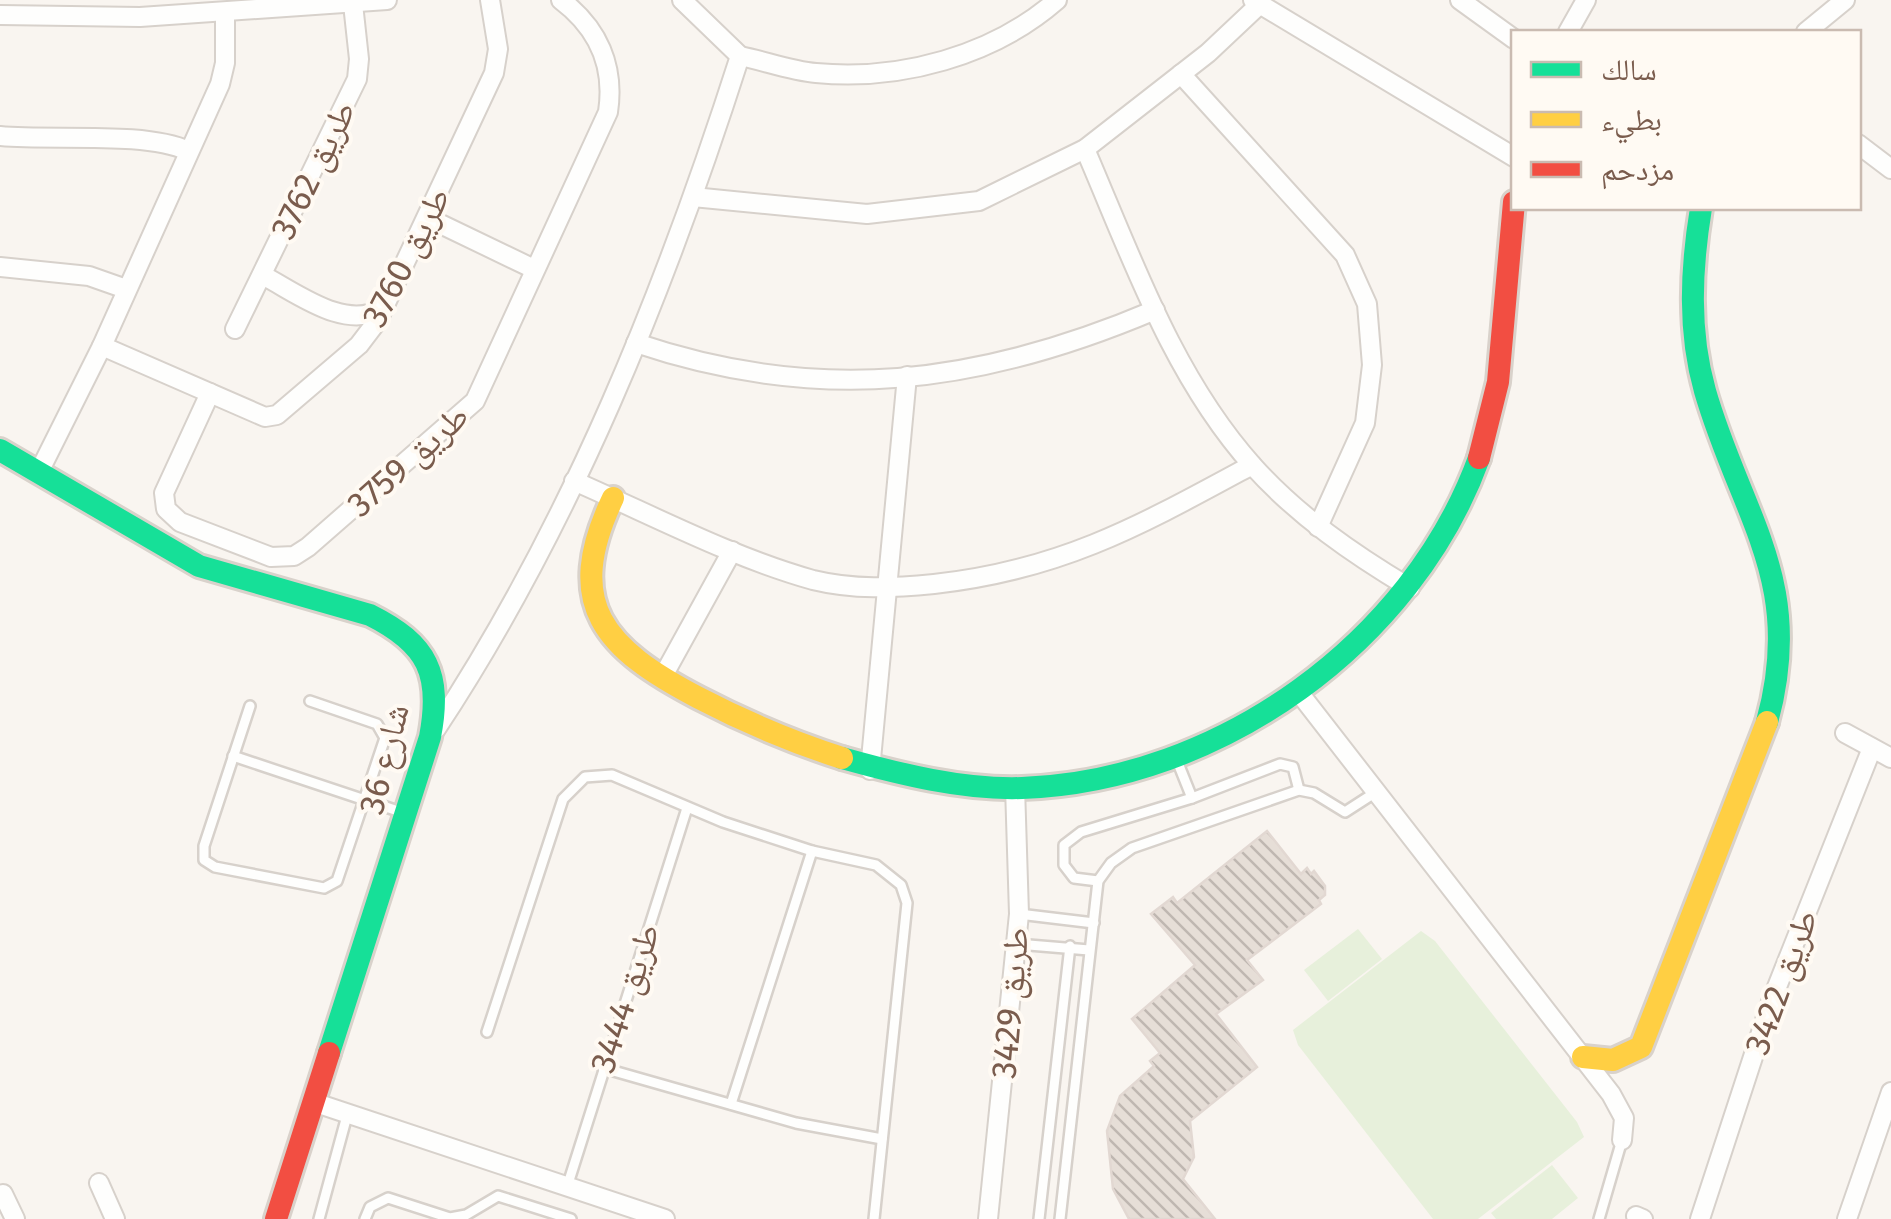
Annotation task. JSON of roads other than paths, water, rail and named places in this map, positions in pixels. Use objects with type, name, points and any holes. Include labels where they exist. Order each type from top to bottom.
[{"type":"street","points":[[0,15],[225,13],[295,4],[388,0]]},
{"type":"street","name":"طريق 3760","points":[[102,346],[270,417],[352,350],[366,337],[383,308],[497,64],[490,0]]},
{"type":"street","name":"طريق 3759","points":[[210,393],[164,493],[166,509],[180,522],[264,554],[294,556],[469,408],[604,125],[610,98],[609,70],[599,42],[562,0]]},
{"type":"street","points":[[682,0],[740,56],[815,73],[892,72],[967,54],[1036,18],[1057,0]]},
{"type":"street","points":[[1460,0],[1511,36]]},
{"type":"street","points":[[1569,30],[1586,0]]},
{"type":"street","points":[[1808,30],[1844,0]]},
{"type":"street","points":[[693,198],[867,214],[980,201],[1085,149],[1181,74],[1256,3],[1511,156]]},
{"type":"street","name":"طريق 3762","points":[[236,328],[356,79],[359,59],[353,4]]},
{"type":"street","points":[[39,472],[102,346],[223,74],[225,13]]},
{"type":"street","points":[[430,738],[498,636],[574,481],[636,344],[693,198],[740,56]]},
{"type":"street","points":[[1181,74],[1345,255],[1366,304],[1372,365],[1364,423],[1318,527]]},
{"type":"street","points":[[0,136],[63,141],[160,140],[188,150]]},
{"type":"street","points":[[1861,146],[1891,169]]},
{"type":"street","points":[[1085,149],[1155,310],[1213,415],[1252,465],[1318,527],[1410,588]]},
{"type":"street","points":[[612,498],[592,546],[588,575],[593,604],[604,630],[623,652],[662,678],[763,730],[870,770],[1036,788],[1128,772],[1205,746],[1297,690],[1358,644],[1410,588],[1450,526],[1480,457],[1498,384],[1505,255],[1513,210]]},
{"type":"street","points":[[1583,1057],[1612,1061],[1627,1058],[1641,1047],[1766,738],[1779,679],[1777,597],[1768,556],[1743,478],[1724,444],[1697,356],[1691,303],[1693,248],[1702,210]]},
{"type":"street","points":[[428,218],[534,269]]},
{"type":"street","points":[[0,267],[89,276],[126,289]]},
{"type":"street","points":[[262,275],[344,316],[368,316],[383,308]]},
{"type":"street","points":[[636,344],[701,365],[769,378],[838,382],[992,365],[1076,344],[1155,310]]},
{"type":"street","points":[[344,316],[352,332],[352,350]]},
{"type":"street","points":[[870,770],[907,376]]},
{"type":"street","name":"شارع 36","points":[[0,450],[199,566],[370,615],[396,628],[416,643],[432,674],[436,704],[430,738],[276,1219]]},
{"type":"street","points":[[574,481],[732,551],[814,580],[889,588],[1022,571],[1086,552],[1252,465]]},
{"type":"street","points":[[662,678],[732,551]]},
{"type":"street","points":[[1297,690],[1620,1107],[1622,1140]]},
{"type":"street","points":[[1845,733],[1891,758]]},
{"type":"street","name":"طريق 3422","points":[[1700,1219],[1771,1002],[1872,748]]},
{"type":"street","name":"طريق 3429","points":[[988,1219],[1019,914],[1015,787]]},
{"type":"street","points":[[1847,1219],[1891,1092]]},
{"type":"street","points":[[316,1103],[665,1219]]},
{"type":"street","points":[[98,1182],[115,1219]]},
{"type":"street","points":[[3,1194],[15,1219]]},
{"type":"lane","points":[[250,706],[202,853],[208,865],[316,887],[331,886],[340,873],[384,738],[378,724],[310,702]]},
{"type":"lane","points":[[234,756],[407,814]]},
{"type":"lane","points":[[1176,756],[1192,798]]},
{"type":"lane","points":[[1098,881],[1082,881],[1068,872],[1062,852],[1071,838],[1280,764],[1293,767],[1299,790]]},
{"type":"lane","points":[[488,1032],[564,799],[574,785],[595,772],[612,774],[686,808],[812,850],[876,864],[890,873],[906,894],[874,1219]]},
{"type":"lane","points":[[1060,1219],[1098,881],[1111,862],[1132,848],[1299,790],[1314,793],[1345,812],[1376,792]]},
{"type":"lane","name":"طريق 3444","points":[[566,1189],[686,808]]},
{"type":"lane","points":[[731,1104],[812,850]]},
{"type":"lane","points":[[1019,914],[1094,923]]},
{"type":"lane","points":[[1017,944],[1089,950]]},
{"type":"lane","points":[[1039,1219],[1070,946]]},
{"type":"lane","points":[[602,1068],[796,1123],[882,1139]]},
{"type":"lane","points":[[319,1219],[348,1112]]},
{"type":"lane","points":[[1599,1219],[1622,1140]]},
{"type":"lane","points":[[365,1219],[370,1207],[388,1198],[450,1218],[466,1215],[498,1196],[571,1219]]}]
